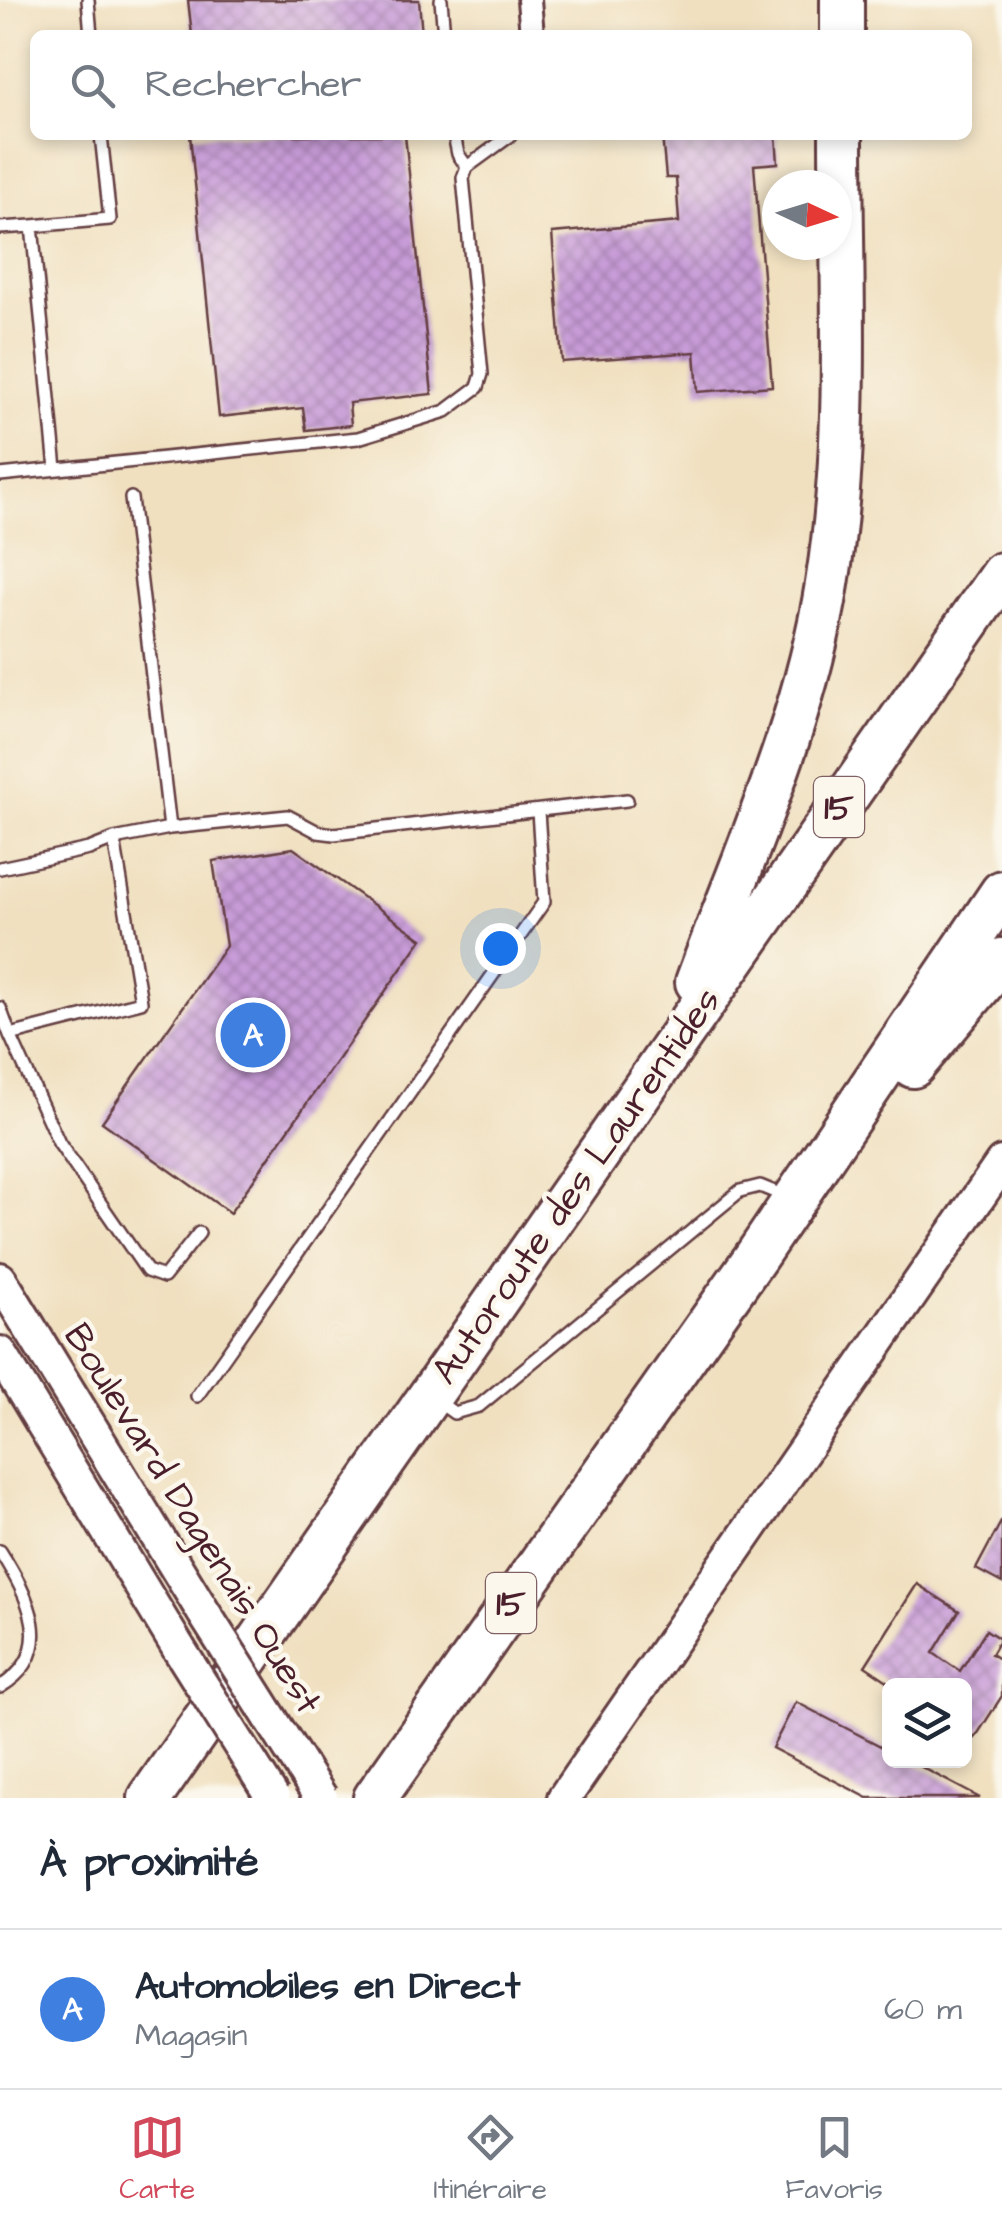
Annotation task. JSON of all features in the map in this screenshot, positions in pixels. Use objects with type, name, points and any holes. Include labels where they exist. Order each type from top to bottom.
[{"type":"highway","points":[[842,0],[842,30]]},
{"type":"highway","points":[[676,1040],[782,753],[827,588],[840,449],[841,140]]},
{"type":"highway","name":"Autoroute des Laurentides","points":[[150,1798],[1002,574]]},
{"type":"highway","points":[[795,1202],[1002,892]]},
{"type":"highway","points":[[795,1202],[1002,960]]},
{"type":"highway","name":"15","points":[[375,1798],[795,1202]]},
{"type":"main road","points":[[564,1798],[1002,1163]]},
{"type":"main road","name":"Boulevard Dagenais Ouest","points":[[0,1279],[321,1798]]},
{"type":"main road","name":"Boulevard Dagenais Ouest","points":[[0,1352],[272,1798]]},
{"type":"street","points":[[529,0],[532,30]]},
{"type":"lane","points":[[88,0],[91,30]]},
{"type":"lane","points":[[441,0],[444,30]]},
{"type":"lane","points":[[0,228],[110,219],[102,140]]},
{"type":"lane","points":[[0,475],[358,438],[430,418],[465,399],[478,387],[482,374],[464,195],[466,166],[455,140]]},
{"type":"lane","points":[[466,166],[504,140]]},
{"type":"lane","points":[[32,226],[56,469]]},
{"type":"lane","points":[[131,498],[170,828]]},
{"type":"lane","points":[[0,868],[170,828],[288,816],[318,832],[334,834],[628,800]]},
{"type":"lane","points":[[197,1396],[544,902],[538,811]]},
{"type":"lane","points":[[10,1035],[141,1002],[114,839]]},
{"type":"lane","points":[[0,1008],[59,1143],[147,1271],[158,1277],[168,1273],[199,1233]]},
{"type":"lane","points":[[430,1395],[454,1412],[478,1406],[740,1191],[760,1186],[795,1202]]},
{"type":"lane","points":[[0,1551],[26,1596],[35,1636],[33,1650],[18,1674],[0,1687]]},
{"type":"building","points":[[188,0],[419,0],[422,30],[191,30]]},
{"type":"building","points":[[191,140],[406,140],[432,394],[349,403],[351,425],[306,430],[303,408],[219,417]]},
{"type":"building","points":[[662,140],[776,140],[778,163],[754,165],[772,386],[698,392],[695,352],[562,362],[552,233],[679,222],[676,178],[666,178]]},
{"type":"building","points":[[293,848],[422,939],[230,1213],[102,1122],[226,946],[213,861]]},
{"type":"building","points":[[1002,1520],[1002,1583],[976,1569]]},
{"type":"building","points":[[917,1584],[959,1611],[933,1653],[960,1671],[986,1630],[1000,1639],[991,1654],[1002,1661],[1002,1696],[975,1738],[972,1678],[883,1678],[865,1666]]},
{"type":"building","points":[[796,1702],[882,1747],[882,1768],[923,1768],[980,1798],[868,1798],[772,1748]]},
{"type":"place","name":"Automobiles en Direct","points":[[253,1035]]}]
